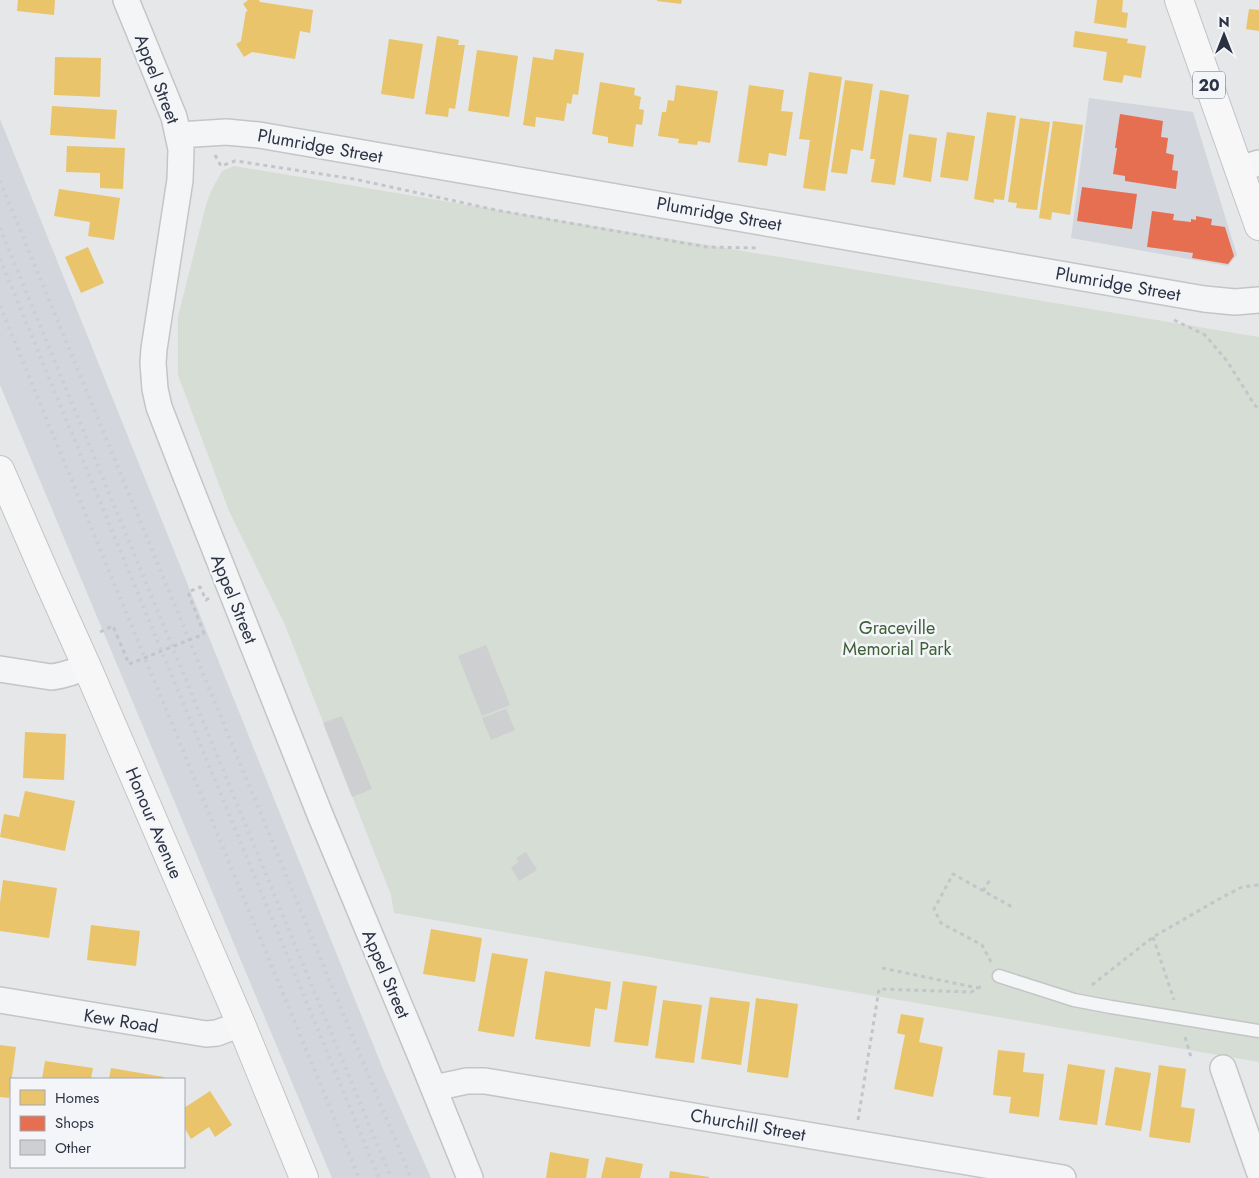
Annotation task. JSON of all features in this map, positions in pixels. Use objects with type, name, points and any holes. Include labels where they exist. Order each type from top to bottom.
[{"type":"main road","name":"20","points":[[1179,0],[1249,166],[1259,226]]},
{"type":"main road","name":"Honour Avenue","points":[[0,470],[241,1024],[304,1178]]},
{"type":"street","name":"Appel Street","points":[[126,0],[174,117],[179,135],[181,157],[180,180],[153,363],[155,389],[160,407],[321,817],[470,1178]]},
{"type":"street","name":"Plumridge Street","points":[[179,135],[226,132],[259,135],[1204,299],[1235,302],[1259,300]]},
{"type":"street","points":[[0,669],[51,677],[68,674],[87,667]]},
{"type":"street","name":"Kew Road","points":[[0,1000],[206,1034],[217,1033],[241,1024]]},
{"type":"street","points":[[1223,1068],[1259,1171]]},
{"type":"street","name":"Churchill Street","points":[[434,1088],[468,1081],[485,1081],[1063,1178]]},
{"type":"lane","points":[[999,976],[1074,1000],[1259,1031]]},
{"type":"path","points":[[215,156],[221,166],[235,161],[252,163],[354,179],[500,211],[707,247],[761,248]]},
{"type":"path","points":[[1172,319],[1205,335],[1227,361],[1259,410]]},
{"type":"path","points":[[100,632],[112,626],[129,664],[204,634],[188,592],[200,587],[206,600],[213,597]]},
{"type":"path","points":[[854,1143],[879,989],[971,992],[999,976],[982,945],[941,923],[934,909],[953,874],[1014,908]]},
{"type":"path","points":[[983,891],[991,878]]},
{"type":"path","points":[[1074,1000],[1153,937],[1242,887],[1259,885]]},
{"type":"path","points":[[882,968],[978,988]]},
{"type":"shaded area","points":[[1089,98],[1193,112],[1237,255],[1228,266],[1071,238]]},
{"type":"shaded area","points":[[0,119],[383,1069],[431,1178],[332,1178],[0,385]]},
{"type":"green space","name":"Graceville Memorial Park","points":[[234,166],[1259,337],[1259,1062],[394,913],[391,895],[285,625],[229,511],[178,375],[178,317],[206,205],[222,171]]},
{"type":"building: Homes","points":[[18,0],[55,0],[54,15],[17,11]]},
{"type":"building: Homes","points":[[248,0],[259,0],[260,2],[313,10],[310,33],[300,31],[295,59],[252,52],[244,57],[236,44],[241,41],[246,11],[248,11],[243,4]]},
{"type":"building: Homes","points":[[657,0],[682,0],[681,4]]},
{"type":"building: Homes","points":[[1097,0],[1123,0],[1122,12],[1128,13],[1126,28],[1094,23]]},
{"type":"building: Homes","points":[[1249,9],[1259,10],[1259,31],[1246,29]]},
{"type":"building: Homes","points":[[1075,31],[1128,39],[1127,43],[1146,46],[1141,78],[1124,75],[1122,83],[1103,80],[1107,52],[1073,47]]},
{"type":"building: Homes","points":[[437,36],[459,40],[458,45],[465,45],[455,109],[449,108],[448,117],[425,114]]},
{"type":"building: Homes","points":[[389,39],[423,44],[414,99],[381,94]]},
{"type":"building: Homes","points":[[555,49],[584,53],[578,95],[573,94],[571,104],[567,103],[564,121],[536,117],[535,127],[523,125],[533,57],[553,60]]},
{"type":"building: Homes","points":[[477,50],[518,56],[509,117],[468,111]]},
{"type":"building: Homes","points":[[55,57],[101,58],[100,97],[54,95]]},
{"type":"building: Homes","points":[[809,72],[842,77],[825,191],[803,188],[810,140],[799,139]]},
{"type":"building: Homes","points":[[845,80],[873,84],[863,151],[851,149],[847,174],[831,172]]},
{"type":"building: Homes","points":[[600,82],[635,88],[634,95],[641,97],[639,109],[644,110],[642,125],[636,124],[633,147],[608,143],[608,137],[592,134]]},
{"type":"building: Homes","points":[[676,85],[718,91],[710,143],[698,141],[697,145],[678,143],[679,139],[658,136],[662,112],[666,112],[668,100],[674,101]]},
{"type":"building: Homes","points":[[749,85],[784,90],[781,111],[793,112],[786,156],[769,153],[767,166],[738,162]]},
{"type":"building: Homes","points":[[880,90],[909,95],[895,185],[871,182],[875,159],[870,159]]},
{"type":"building: Homes","points":[[52,106],[117,110],[115,139],[50,135]]},
{"type":"building: Homes","points":[[987,112],[1016,116],[1004,200],[994,199],[994,203],[974,199]]},
{"type":"building: Homes","points":[[1020,118],[1050,122],[1037,210],[1016,208],[1017,203],[1008,202]]},
{"type":"building: Homes","points":[[1053,121],[1083,125],[1070,215],[1052,212],[1051,220],[1039,218]]},
{"type":"building: Homes","points":[[947,132],[975,136],[968,181],[940,177]]},
{"type":"building: Homes","points":[[909,134],[937,138],[931,182],[903,177]]},
{"type":"building: Homes","points":[[67,146],[125,148],[123,189],[100,188],[100,173],[66,172]]},
{"type":"building: Homes","points":[[59,189],[120,198],[114,240],[88,236],[90,222],[54,216]]},
{"type":"building: Homes","points":[[88,247],[104,283],[81,293],[65,257]]},
{"type":"building: Homes","points":[[25,732],[66,734],[64,780],[23,778]]},
{"type":"building: Homes","points":[[25,791],[75,801],[65,851],[0,837],[4,814],[19,817]]},
{"type":"building: Homes","points":[[3,880],[57,888],[49,938],[0,931],[0,903]]},
{"type":"building: Homes","points":[[91,925],[140,931],[136,966],[87,960]]},
{"type":"building: Homes","points":[[431,929],[482,938],[475,982],[423,974]]},
{"type":"building: Homes","points":[[492,953],[528,959],[514,1037],[478,1031]]},
{"type":"building: Homes","points":[[545,971],[611,982],[607,1010],[595,1008],[590,1047],[535,1039]]},
{"type":"building: Homes","points":[[623,981],[657,986],[648,1046],[614,1042]]},
{"type":"building: Homes","points":[[710,997],[750,1002],[741,1065],[701,1059]]},
{"type":"building: Homes","points":[[756,998],[798,1004],[788,1078],[747,1072]]},
{"type":"building: Homes","points":[[663,1000],[702,1005],[694,1063],[655,1058]]},
{"type":"building: Homes","points":[[901,1014],[924,1018],[919,1042],[943,1047],[933,1097],[894,1089],[905,1035],[897,1033]]},
{"type":"building: Homes","points":[[0,1045],[16,1047],[12,1078],[10,1078],[9,1098],[0,1097]]},
{"type":"building: Homes","points":[[998,1050],[1025,1053],[1023,1072],[1044,1074],[1039,1117],[1009,1113],[1011,1097],[993,1095]]},
{"type":"building: Homes","points":[[45,1061],[93,1068],[91,1078],[42,1078]]},
{"type":"building: Homes","points":[[1068,1064],[1105,1070],[1097,1125],[1059,1120]]},
{"type":"building: Homes","points":[[1159,1065],[1186,1069],[1181,1107],[1195,1109],[1190,1143],[1149,1137]]},
{"type":"building: Homes","points":[[1115,1067],[1151,1073],[1141,1131],[1105,1125]]},
{"type":"building: Homes","points":[[111,1068],[164,1077],[164,1078],[109,1078]]},
{"type":"building: Homes","points":[[210,1091],[232,1125],[215,1137],[209,1127],[191,1139],[185,1129],[185,1107]]},
{"type":"building: Homes","points":[[550,1152],[589,1159],[586,1178],[546,1178]]},
{"type":"building: Homes","points":[[606,1157],[643,1164],[640,1178],[601,1178]]},
{"type":"building: Homes","points":[[670,1171],[709,1177],[709,1178],[669,1178]]},
{"type":"building: Shops","points":[[1120,114],[1163,121],[1161,137],[1168,138],[1166,153],[1174,155],[1172,170],[1178,171],[1176,189],[1125,181],[1125,176],[1113,174]]},
{"type":"building: Shops","points":[[1082,187],[1137,194],[1132,229],[1077,221]]},
{"type":"building: Shops","points":[[1152,211],[1174,214],[1173,220],[1191,222],[1191,219],[1196,220],[1196,216],[1212,219],[1211,225],[1225,227],[1234,256],[1228,264],[1192,258],[1193,253],[1147,247]]},
{"type":"building: Other","points":[[486,645],[510,705],[482,716],[458,656]]},
{"type":"building: Other","points":[[506,709],[515,730],[491,740],[482,718]]},
{"type":"building: Other","points":[[342,716],[372,789],[352,797],[323,723]]},
{"type":"building: Other","points":[[526,852],[537,870],[519,881],[511,867],[519,862],[516,858]]},
{"type":"railway","points":[[0,181],[411,1178]]},
{"type":"railway","points":[[0,228],[391,1178]]},
{"type":"railway","points":[[0,259],[379,1178]]},
{"type":"railway","points":[[0,306],[359,1178]]}]
